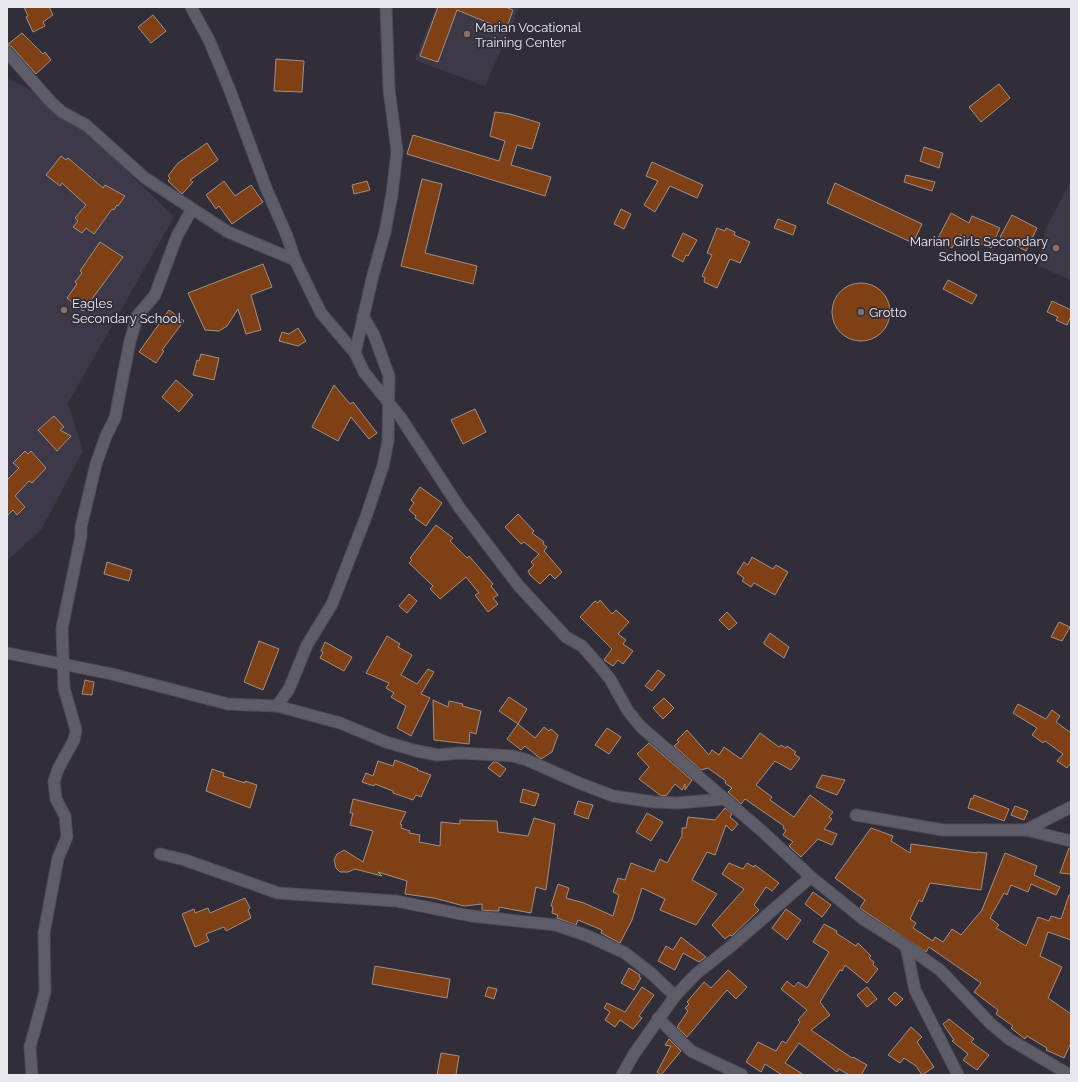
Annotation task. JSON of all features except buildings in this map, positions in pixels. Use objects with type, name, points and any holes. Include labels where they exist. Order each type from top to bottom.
[{"type":"street","points":[[191,7],[209,40],[295,260],[320,313],[355,353],[364,372],[401,418],[459,507],[518,585],[561,632],[582,646],[597,663],[610,679],[628,711],[641,727],[725,799],[811,877],[863,919],[906,946],[940,970],[990,1023],[1009,1039],[1070,1075]]},
{"type":"street","points":[[355,353],[388,217],[397,151],[389,89],[386,7]]},
{"type":"street","points":[[7,52],[38,89],[62,112],[86,124],[145,178],[228,232],[295,260]]},
{"type":"street","points":[[32,1075],[30,1047],[45,992],[44,933],[58,858],[67,837],[65,816],[56,799],[54,782],[58,769],[74,740],[76,730],[64,688],[62,628],[81,536],[81,527],[96,464],[106,436],[115,418],[130,341],[138,315],[155,295],[177,236],[192,209]]},
{"type":"street","points":[[277,706],[288,689],[307,645],[332,604],[363,527],[383,466],[388,441],[390,403],[388,376],[384,359],[374,335],[363,316]]},
{"type":"street","points":[[7,653],[112,674],[228,704],[277,706],[340,723],[386,742],[417,751],[438,755],[459,754],[520,758],[546,767],[579,783],[613,796],[654,802],[677,803],[725,799]]},
{"type":"street","points":[[1026,830],[1071,807]]},
{"type":"street","points":[[856,815],[943,830],[1026,830],[1071,841]]},
{"type":"street","points":[[160,854],[185,860],[278,893],[396,901],[471,916],[556,925],[588,936],[626,953],[652,974],[675,996]]},
{"type":"street","points":[[622,1075],[658,1018],[675,996],[696,974],[730,947],[811,877]]},
{"type":"street","points":[[906,946],[915,990],[958,1075]]},
{"type":"street","points":[[658,1018],[691,1051],[742,1075]]},
{"type":"shaded area","name":"Marian Vocational Training Center","points":[[436,7],[519,8],[485,86],[415,60]]},
{"type":"shaded area","name":"Eagles Secondary School","points":[[7,78],[60,105],[174,217],[68,403],[83,451],[41,530],[7,561]]},
{"type":"shaded area","name":"Marian Girls Secondary School Bagamoyo","points":[[1071,181],[1071,280],[1039,266],[1045,230]]},
{"type":"place","name":"Marian Vocational Training Center","points":[[467,34]]},
{"type":"place","name":"Marian Girls Secondary School Bagamoyo","points":[[1056,248]]},
{"type":"place","name":"Eagles Secondary School","points":[[64,310]]},
{"type":"place","name":"Grotto","points":[[861,312]]}]
